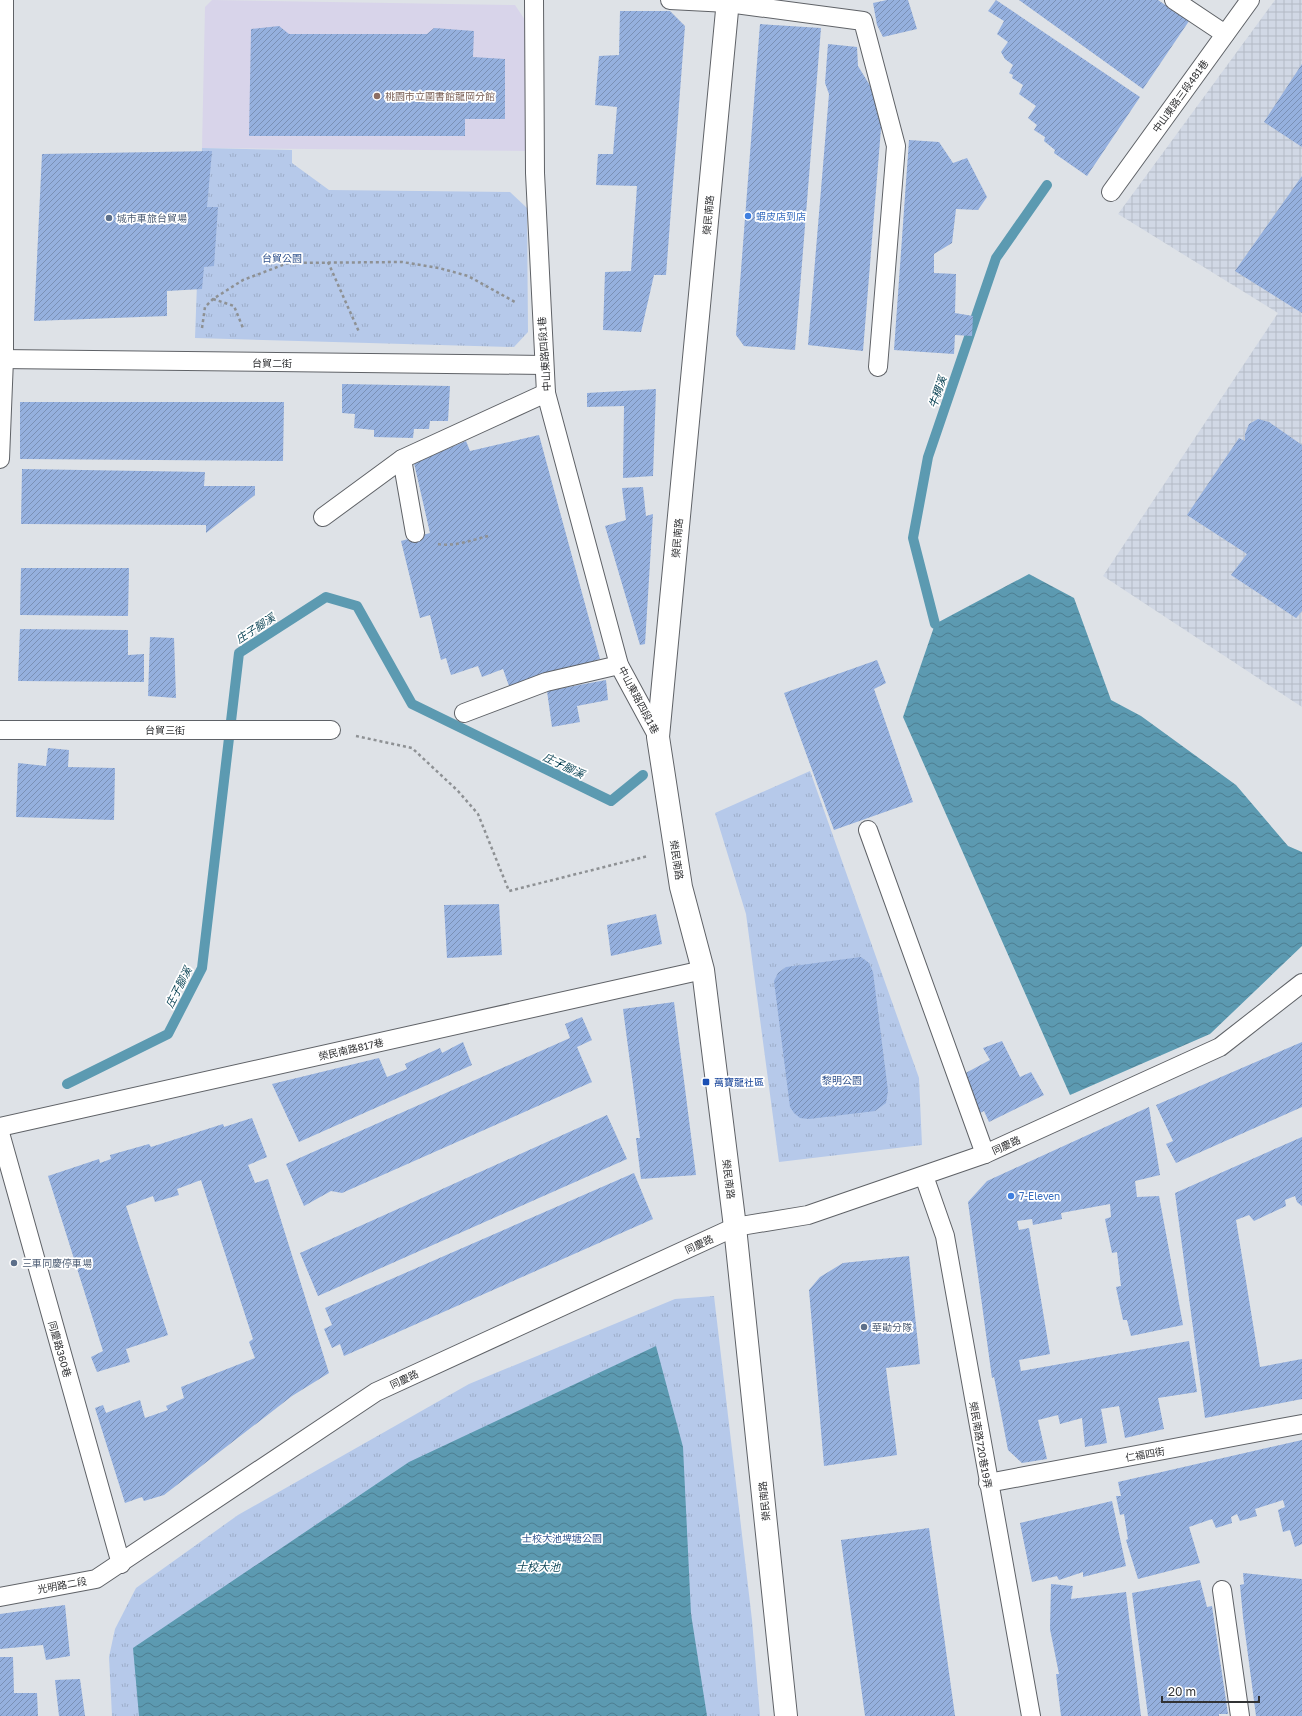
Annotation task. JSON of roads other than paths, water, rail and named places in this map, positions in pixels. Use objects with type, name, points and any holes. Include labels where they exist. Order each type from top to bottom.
[{"type":"street","name":"榮民南路","points":[[728,1],[658,737],[681,887],[703,970],[735,1227],[786,1716]]},
{"type":"lane","points":[[0,459],[4,0]]},
{"type":"lane","name":"中山東路四段1巷","points":[[534,0],[535,173],[546,393],[620,665],[658,737]]},
{"type":"lane","points":[[670,0],[728,1],[864,21],[896,146],[878,367]]},
{"type":"lane","points":[[1174,0],[1224,34]]},
{"type":"lane","name":"中山東路三段481巷","points":[[1111,192],[1250,0]]},
{"type":"lane","name":"台貿二街","points":[[2,359],[544,365]]},
{"type":"lane","points":[[323,517],[402,459],[546,393]]},
{"type":"lane","points":[[402,459],[414,533]]},
{"type":"lane","points":[[464,713],[546,682],[620,665]]},
{"type":"lane","name":"台貿三街","points":[[0,730],[330,730]]},
{"type":"lane","points":[[868,830],[985,1154]]},
{"type":"lane","name":"榮民南路817巷","points":[[0,1128],[703,970]]},
{"type":"lane","name":"同慶路","points":[[121,1564],[376,1392],[735,1227],[808,1215],[985,1154],[1220,1047],[1298,992]]},
{"type":"lane","name":"同慶路360巷","points":[[0,1133],[121,1564]]},
{"type":"lane","name":"榮民南路720巷19弄","points":[[924,1176],[945,1236],[988,1483],[1031,1716]]},
{"type":"lane","name":"仁福四街","points":[[988,1483],[1302,1424]]},
{"type":"lane","name":"光明路二段","points":[[0,1597],[96,1579],[121,1564]]},
{"type":"lane","points":[[1222,1590],[1240,1716]]},
{"type":"water","points":[[1029,574],[1074,598],[1111,700],[1141,716],[1236,785],[1288,846],[1302,852],[1302,946],[1210,1034],[1070,1095],[903,717],[935,624]]},
{"type":"water","name":"士校大池","points":[[656,1346],[683,1447],[691,1614],[707,1716],[139,1716],[133,1648],[409,1462]]},
{"type":"waterway","name":"牛稠溪","points":[[935,624],[913,538],[928,457],[996,258],[1047,185]]},
{"type":"waterway","name":"庄子腳溪","points":[[67,1084],[168,1034],[202,968],[239,653],[326,597],[357,606],[412,704],[611,801],[643,775]]},
{"type":"place","name":"桃園市立圖書館龍岡分館","points":[[377,96]]},
{"type":"place","name":"蝦皮店到店","points":[[748,216]]},
{"type":"place","name":"城市車旅台貿場","points":[[109,218]]},
{"type":"place","name":"萬寶龍社區","points":[[706,1082]]},
{"type":"place","name":"7-Eleven","points":[[1011,1196]]},
{"type":"place","name":"三車同慶停車場","points":[[14,1263]]},
{"type":"place","name":"華勛分隊","points":[[864,1327]]},
{"type":"park label","name":"台貿公園","points":[[282,258]]},
{"type":"park label","name":"黎明公園","points":[[842,1080]]},
{"type":"park label","name":"士校大池埤塘公園","points":[[562,1538]]}]
